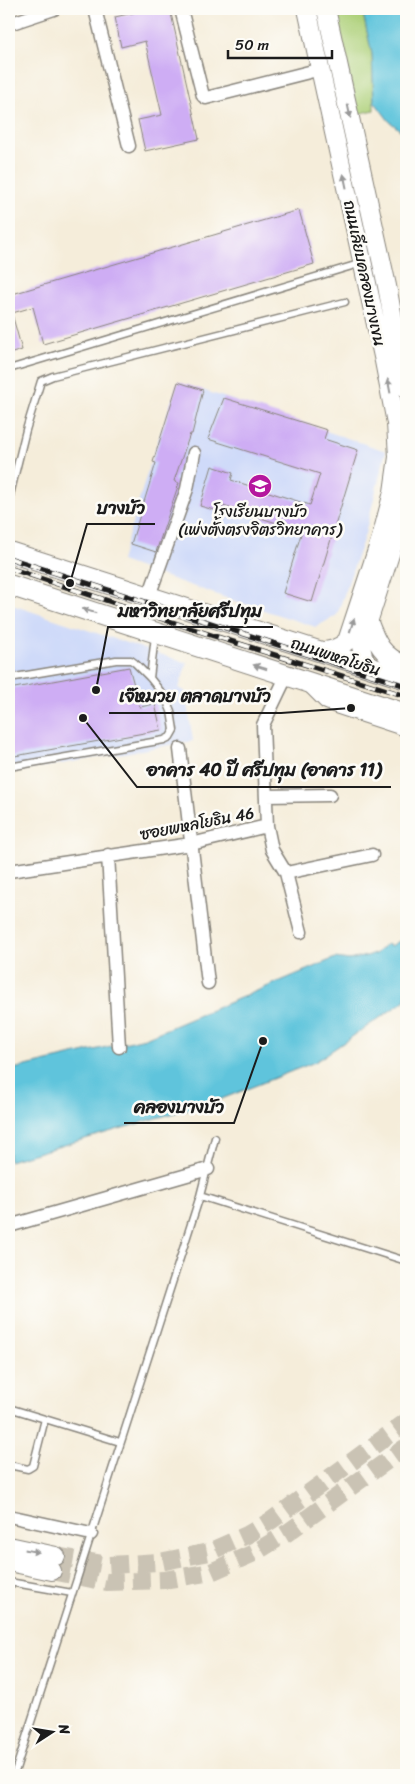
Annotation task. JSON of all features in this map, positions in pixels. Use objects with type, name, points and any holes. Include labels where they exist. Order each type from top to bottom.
[{"type":"main road","name":"ถนนเลียบคลองบางเขน","points":[[307,9],[396,423],[398,457],[393,492],[394,540]]},
{"type":"main road","name":"ถนนเลียบคลองบางเขน","points":[[326,9],[387,286],[406,388]]},
{"type":"main road","name":"ถนนเลียบคลองบางเขน","points":[[393,517],[406,495]]},
{"type":"main road","points":[[371,668],[365,662],[361,644],[394,540]]},
{"type":"main road","points":[[318,651],[334,650],[347,641],[394,540]]},
{"type":"main road","name":"ถนนพหลโยธิน","points":[[9,552],[406,679]]},
{"type":"main road","name":"ถนนพหลโยธิน","points":[[9,585],[406,714]]},
{"type":"main road","points":[[368,620],[373,635],[388,657],[406,665]]},
{"type":"main road","points":[[310,683],[327,700],[339,706],[406,727]]},
{"type":"main road","points":[[9,1546],[54,1563],[9,1562]]},
{"type":"street","points":[[9,24],[54,9]]},
{"type":"street","points":[[96,9],[128,146]]},
{"type":"street","points":[[182,9],[203,96],[206,98],[321,69]]},
{"type":"street","points":[[149,596],[187,489],[194,453]]},
{"type":"street","name":"ซอยพหลโยธิน 46","points":[[9,871],[191,844],[267,826],[263,725],[287,675]]},
{"type":"street","points":[[180,749],[208,983]]},
{"type":"street","points":[[266,796],[330,795]]},
{"type":"street","points":[[267,826],[272,850],[286,873],[301,932]]},
{"type":"street","points":[[108,855],[119,1047]]},
{"type":"street","points":[[286,873],[372,855]]},
{"type":"street","points":[[9,1226],[208,1169]]},
{"type":"street","points":[[9,1516],[91,1534]]},
{"type":"lane","points":[[9,369],[363,263]]},
{"type":"lane","points":[[9,499],[26,430],[41,381],[53,376],[345,302]]},
{"type":"lane","points":[[150,678],[156,632]]},
{"type":"lane","points":[[9,678],[131,660],[150,678],[167,700],[174,730],[170,737],[164,740],[9,767]]},
{"type":"lane","points":[[14,1775],[200,1196],[215,1138]]},
{"type":"lane","points":[[200,1196],[406,1261]]},
{"type":"lane","points":[[9,1408],[120,1442]]},
{"type":"lane","points":[[9,1465],[28,1469],[32,1466],[45,1419]]},
{"type":"lane","points":[[9,1582],[72,1593]]},
{"type":"shaded area","name":"โรงเรียนบางบัว (เพ่งตั้งตรงจิตรวิทยาคาร)","points":[[178,382],[386,451],[365,534],[337,615],[316,627],[121,561],[149,467]]},
{"type":"shaded area","points":[[9,604],[187,663],[179,688],[185,691],[193,741],[9,773]]},
{"type":"green space","points":[[333,9],[362,9],[372,54],[374,110],[358,114]]},
{"type":"water","points":[[362,9],[400,9],[406,50],[406,135],[389,121],[374,101],[372,54]]},
{"type":"water","points":[[406,937],[406,1000],[315,1062],[219,1100],[9,1161],[9,1070],[145,1038],[335,958],[349,960],[375,954],[387,944],[391,946]]},
{"type":"building","points":[[150,9],[170,9],[199,139],[145,151],[138,120],[162,115],[145,41],[121,47],[115,17]]},
{"type":"building","points":[[299,210],[314,264],[43,344],[33,307],[9,314],[9,295]]},
{"type":"building","points":[[12,314],[22,350],[9,354],[9,315]]},
{"type":"building","points":[[178,382],[203,390],[192,434],[190,434],[174,481],[179,483],[156,552],[131,544],[156,463],[153,462]]},
{"type":"building","points":[[224,398],[327,430],[324,439],[358,450],[312,602],[283,593],[302,531],[223,506],[221,512],[200,506],[212,466],[233,473],[231,480],[310,505],[320,474],[208,439]]},
{"type":"building","points":[[129,667],[140,707],[155,704],[161,730],[9,757],[9,689]]},
{"type":"tunnel","points":[[56,1556],[108,1565],[160,1562],[209,1552],[247,1535],[272,1520],[406,1422]]},
{"type":"tunnel","points":[[52,1571],[107,1582],[164,1580],[211,1572],[254,1553],[287,1533],[406,1447]]},
{"type":"railway","points":[[9,558],[406,686]]},
{"type":"railway","points":[[9,568],[211,635],[406,696]]},
{"type":"place","name":"โรงเรียนบางบัว (เพ่งตั้งตรงจิตรวิทยาคาร)","points":[[260,486]]},
{"type":"place","name":"บางบัว","points":[[70,583]]},
{"type":"place","name":"มหาวิทยาลัยศรีปทุม","points":[[96,690]]},
{"type":"place","name":"เจ๊หมวย ตลาดบางบัว","points":[[351,708]]},
{"type":"place","name":"อาคาร 40 ปี ศรีปทุม (อาคาร 11)","points":[[83,718]]},
{"type":"place","name":"คลองบางบัว","points":[[263,1041]]}]
